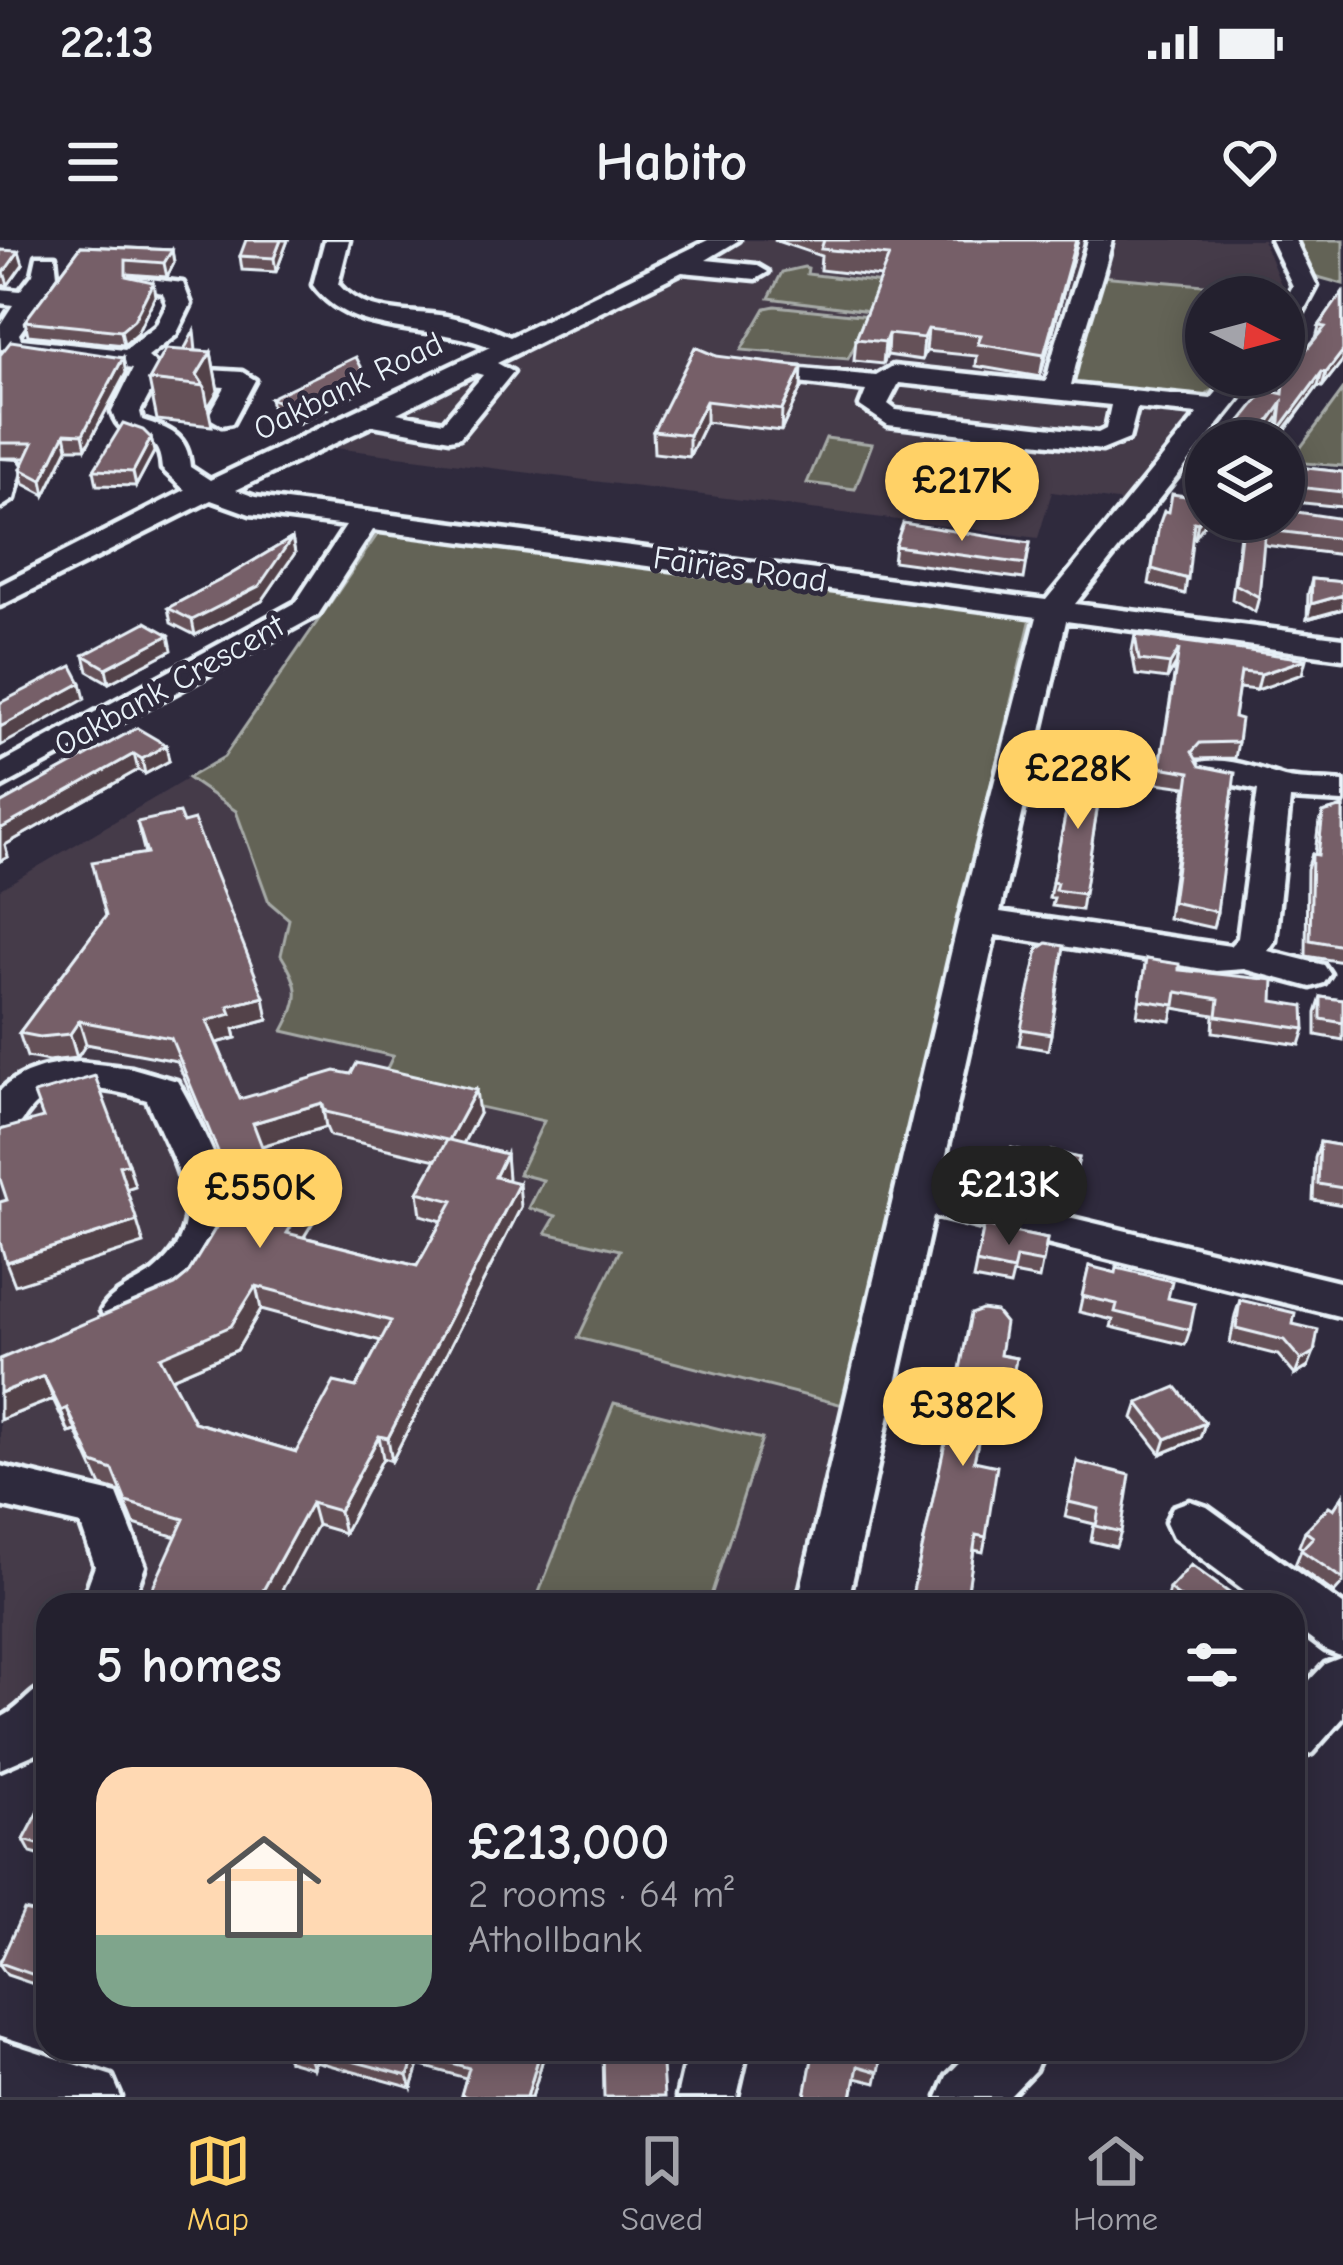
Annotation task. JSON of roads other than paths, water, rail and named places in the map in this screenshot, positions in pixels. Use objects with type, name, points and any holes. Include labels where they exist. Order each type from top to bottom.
[{"type":"street","points":[[338,240],[324,278],[332,295],[344,303],[374,316],[461,327],[510,346]]},
{"type":"street","name":"Oakbank Road","points":[[0,597],[210,489],[370,416],[727,240]]},
{"type":"street","points":[[1057,390],[1073,317],[1086,296],[1100,240]]},
{"type":"street","points":[[1283,240],[1314,287],[1305,299]]},
{"type":"street","points":[[46,261],[44,275],[13,298],[26,307],[6,334],[5,347],[242,380],[222,417]]},
{"type":"street","points":[[676,264],[756,272]]},
{"type":"street","points":[[141,282],[174,288],[179,304],[167,330],[139,366],[126,412],[130,425],[165,436],[175,451],[176,469],[188,481],[210,489]]},
{"type":"street","points":[[370,416],[450,431],[500,372],[474,365]]},
{"type":"street","points":[[716,365],[1057,390],[1123,410],[1219,408]]},
{"type":"street","points":[[888,380],[875,410],[913,420],[1102,442],[1117,436],[1123,410]]},
{"type":"street","points":[[825,1593],[1046,630],[1084,568],[1166,490],[1228,396]]},
{"type":"street","points":[[0,468],[8,467],[0,499]]},
{"type":"street","name":"Fairies Road","points":[[210,489],[250,505],[1343,648]]},
{"type":"street","name":"Oakbank Crescent","points":[[0,778],[307,608],[365,519]]},
{"type":"street","points":[[1209,770],[1264,778],[1279,790],[1309,787],[1343,792]]},
{"type":"street","points":[[1246,955],[1256,941],[1272,799],[1279,790]]},
{"type":"street","points":[[978,920],[1222,959],[1246,955],[1311,974]]},
{"type":"street","points":[[0,1124],[28,1088],[77,1076],[147,1084],[164,1091],[171,1105],[210,1203],[211,1220],[174,1285],[87,1327]]},
{"type":"street","points":[[916,1196],[1343,1300]]},
{"type":"street","points":[[0,1486],[100,1509],[121,1566],[111,1593]]},
{"type":"street","points":[[1190,1522],[1287,1593]]},
{"type":"street","points":[[1305,1606],[1343,1634]]},
{"type":"street","points":[[1305,1723],[1343,1682]]},
{"type":"street","points":[[0,1744],[36,1727]]},
{"type":"street","points":[[707,2097],[715,2061]]},
{"type":"street","points":[[968,2097],[1002,2061]]},
{"type":"street","points":[[0,2070],[91,2097]]}]
